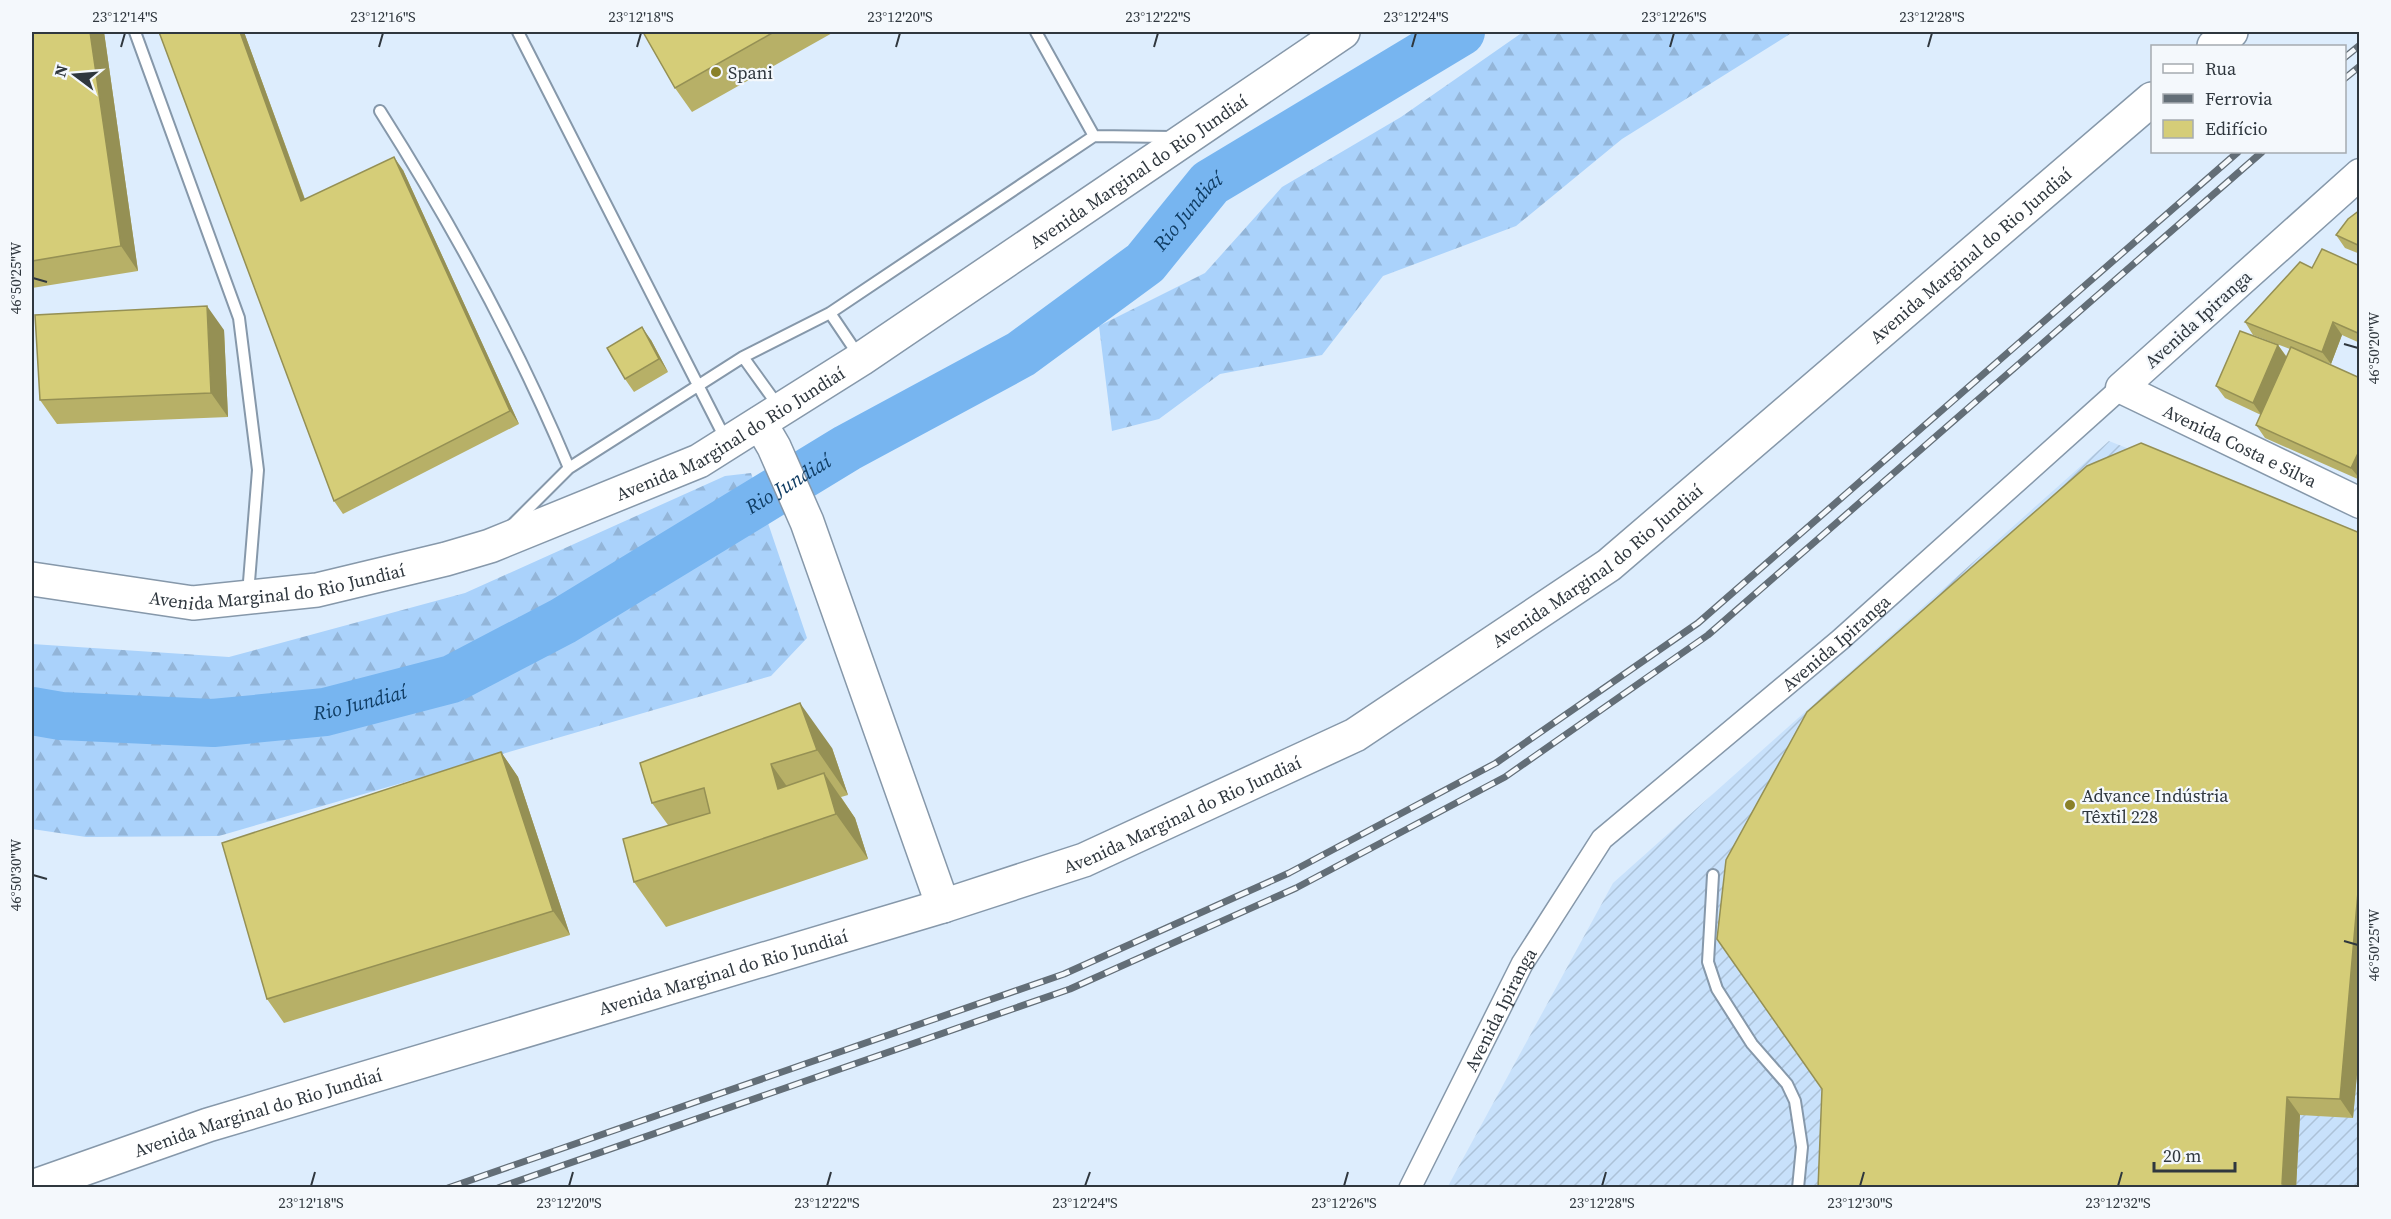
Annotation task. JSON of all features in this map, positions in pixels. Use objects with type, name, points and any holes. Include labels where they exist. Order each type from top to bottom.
[{"type":"main road","name":"Avenida Marginal do Rio Jundiaí","points":[[32,579],[193,603],[317,590],[490,546],[699,461],[728,443],[772,426],[861,359],[1343,32]]},
{"type":"main road","points":[[2215,45],[2231,32]]},
{"type":"main road","name":"Avenida Marginal do Rio Jundiaí","points":[[32,1187],[208,1125],[943,906],[1084,860],[1355,735],[1609,565],[2151,100]]},
{"type":"main road","name":"Avenida Ipiranga","points":[[2121,388],[2360,174]]},
{"type":"main road","name":"Avenida Costa e Silva","points":[[2121,388],[2360,503]]},
{"type":"main road","points":[[772,426],[943,906]]},
{"type":"street","name":"Avenida Ipiranga","points":[[1410,1188],[1522,964],[1602,839],[1840,640],[2121,388]]},
{"type":"lane","points":[[135,32],[238,318],[258,470],[248,598]]},
{"type":"lane","points":[[518,32],[728,443]]},
{"type":"lane","points":[[1036,32],[1094,136]]},
{"type":"lane","points":[[380,111],[422,178],[497,316],[569,468]]},
{"type":"lane","points":[[490,546],[569,468],[743,357],[830,312],[1094,136],[1186,137]]},
{"type":"lane","points":[[830,312],[861,359]]},
{"type":"lane","points":[[743,357],[772,426]]},
{"type":"lane","points":[[1713,875],[1708,962],[1717,989],[1752,1044],[1786,1083],[1795,1101],[1802,1147],[1798,1188]]},
{"type":"shaded area","name":"Advance Indústria Têxtil 228","points":[[2109,441],[2359,540],[2359,1187],[1447,1188],[1613,883]]},
{"type":"green space","points":[[1523,32],[1793,32],[1622,139],[1516,226],[1383,276],[1322,355],[1220,374],[1159,419],[1112,431],[1099,326],[1205,273],[1282,187],[1401,117]]},
{"type":"green space","points":[[751,473],[807,638],[771,676],[219,836],[86,837],[32,829],[32,644],[229,657],[465,593],[725,476]]},
{"type":"building","points":[[32,32],[90,32],[121,246],[32,261]]},
{"type":"building","points":[[159,32],[240,32],[301,201],[394,157],[510,411],[334,501]]},
{"type":"building","points":[[643,32],[774,32],[675,88]]},
{"type":"building","points":[[2360,210],[2360,246],[2336,235],[2348,219]]},
{"type":"building","points":[[2322,249],[2360,266],[2360,334],[2333,322],[2322,352],[2245,322],[2300,262],[2312,268]]},
{"type":"building","points":[[207,306],[211,393],[40,400],[35,315]]},
{"type":"building","points":[[642,327],[659,359],[625,379],[607,348]]},
{"type":"building","points":[[2240,331],[2278,345],[2253,403],[2216,386]]},
{"type":"building","points":[[2291,347],[2360,378],[2360,449],[2351,468],[2256,425]]},
{"type":"building","name":"Advance Indústria Têxtil 228","points":[[2141,443],[2360,533],[2360,869],[2340,1099],[2287,1097],[2282,1184],[2296,1188],[1818,1188],[1822,1089],[1717,939],[1726,860],[1807,712],[2087,466]]},
{"type":"building","points":[[800,703],[817,750],[771,764],[778,789],[824,773],[836,814],[634,882],[623,839],[710,813],[704,788],[652,803],[640,763]]},
{"type":"building","points":[[501,752],[553,911],[267,999],[222,843]]},
{"type":"waterway","name":"Rio Jundiaí","points":[[32,711],[61,716],[213,723],[325,712],[452,679],[563,621],[847,448],[1021,354],[1145,263],[1210,183],[1461,32]]},
{"type":"railway","points":[[2346,56],[2360,45]]},
{"type":"railway","points":[[2346,77],[2360,66]]},
{"type":"railway","points":[[448,1188],[1064,974],[1289,873],[1496,763],[1698,623],[2237,153]]},
{"type":"railway","points":[[498,1188],[1070,989],[1296,888],[1505,777],[1708,635],[2261,153]]},
{"type":"place","name":"Spani","points":[[716,72]]},
{"type":"place","name":"Advance Indústria Têxtil 228","points":[[2070,805]]}]
